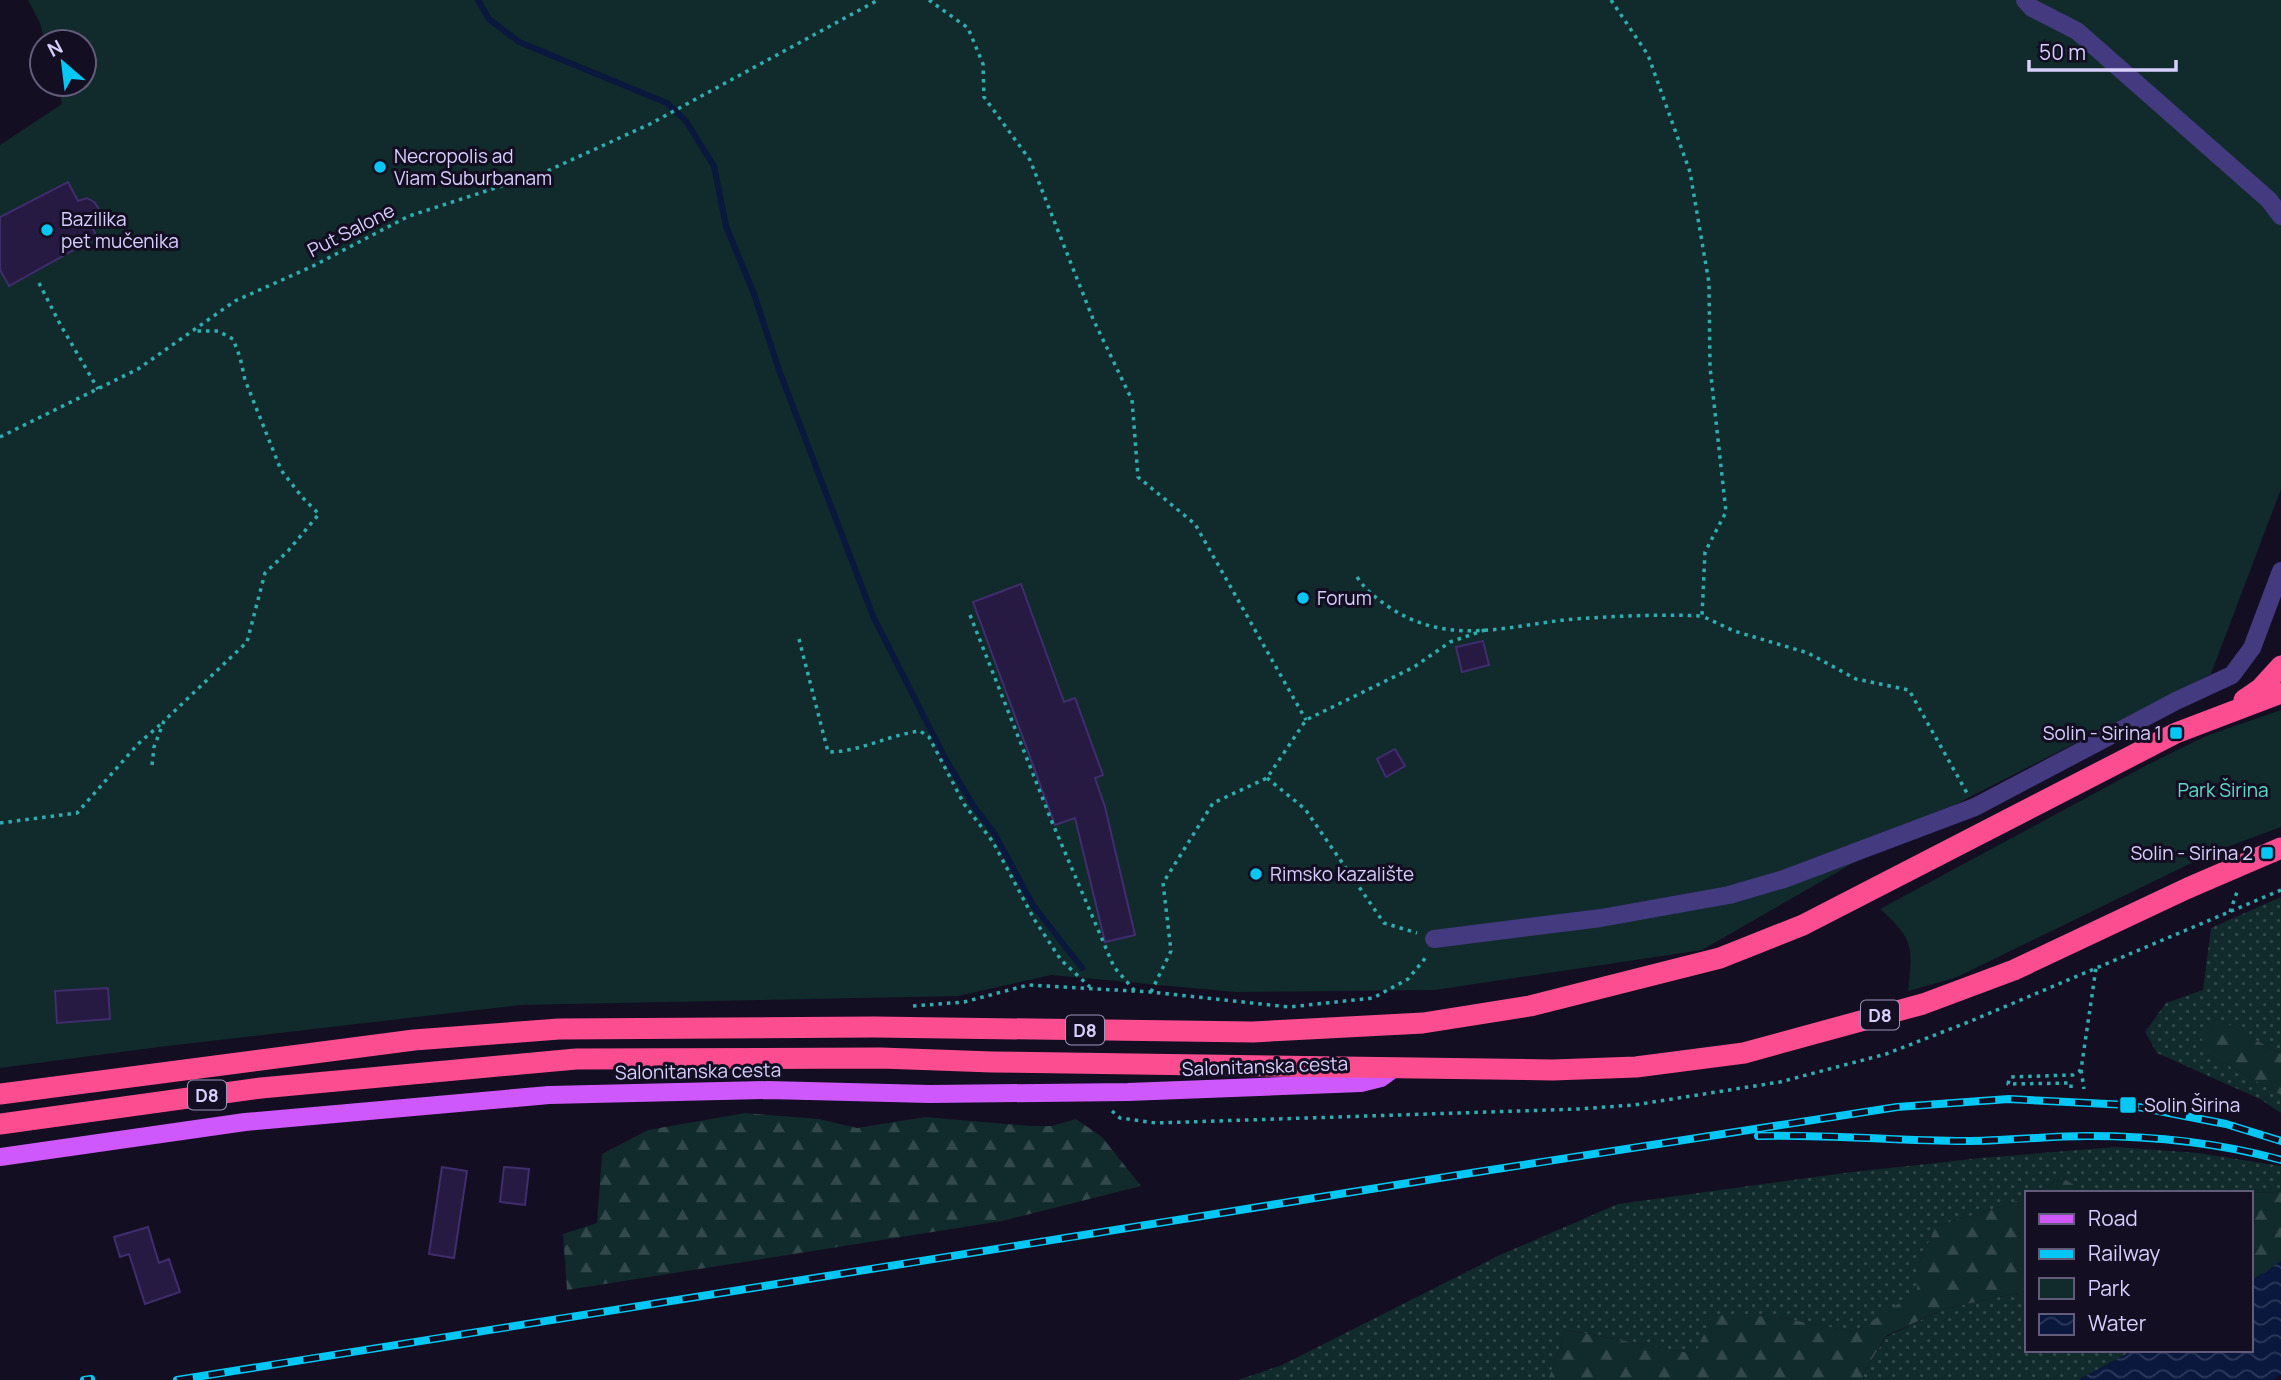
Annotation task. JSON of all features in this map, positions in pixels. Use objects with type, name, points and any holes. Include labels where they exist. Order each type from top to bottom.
[{"type":"highway","points":[[2229,712],[2260,689],[2281,666]]},
{"type":"highway","name":"D8","points":[[0,1094],[414,1040],[559,1029],[874,1027],[1253,1032],[1423,1023],[1530,1006],[1720,958],[1803,925],[2176,733],[2281,693]]},
{"type":"highway","name":"D8","points":[[0,1124],[261,1088],[576,1059],[881,1058],[1553,1070],[1636,1067],[1744,1053],[1923,1004],[2014,970],[2188,888],[2281,848]]},
{"type":"main road","name":"Salonitanska cesta","points":[[0,1157],[245,1122],[549,1095],[768,1090],[930,1094],[1093,1093],[1361,1083],[1381,1078],[1396,1067]]},
{"type":"lane","points":[[2025,0],[2032,8],[2077,31],[2269,200],[2281,216]]},
{"type":"lane","points":[[1434,939],[1601,918],[1729,895],[1784,879],[1975,807],[2176,701],[2232,675],[2252,648],[2281,571]]},
{"type":"path","name":"Put Salone","points":[[0,437],[138,369],[235,301],[313,266],[409,216],[545,172],[650,124],[878,0]]},
{"type":"path","points":[[929,0],[968,28],[983,64],[984,97],[1030,159],[1093,319],[1132,400],[1139,477],[1195,524],[1306,720]]},
{"type":"path","points":[[1611,0],[1648,55],[1690,172],[1709,283],[1710,367],[1726,512],[1705,552],[1702,616]]},
{"type":"path","points":[[39,283],[98,389]]},
{"type":"path","points":[[0,823],[77,813],[138,744],[247,642],[265,573],[288,551],[319,514],[281,470],[245,380],[233,339],[218,331],[194,331]]},
{"type":"path","points":[[1357,577],[1368,593],[1408,619],[1440,630],[1485,630],[1654,613],[1702,616],[1758,639],[1808,653],[1856,679],[1909,690],[1975,807]]},
{"type":"path","points":[[970,615],[1108,955],[1114,967],[1135,991]]},
{"type":"path","points":[[1151,992],[1171,951],[1163,883],[1213,803],[1266,778],[1306,720],[1414,667],[1450,642],[1485,630]]},
{"type":"path","points":[[799,639],[828,752],[845,752],[899,734],[920,731],[929,737],[964,804],[993,842],[1034,919],[1061,960],[1091,989]]},
{"type":"path","points":[[152,765],[153,747],[164,721]]},
{"type":"path","points":[[1266,778],[1305,809],[1384,923],[1434,939]]},
{"type":"path","points":[[2230,912],[2238,887]]},
{"type":"path","points":[[2084,1089],[2081,1070],[2096,968]]},
{"type":"path","points":[[2071,1088],[2071,1083],[2008,1084],[2010,1077],[2073,1075],[2081,1070]]},
{"type":"green space","points":[[28,0],[2281,0],[2281,489],[2211,674],[1958,803],[1702,950],[1435,990],[1235,992],[1051,975],[958,996],[520,1005],[0,1068],[0,145],[62,104],[60,98],[98,98],[98,28],[41,28]]},
{"type":"green space","name":"Park Širina","points":[[2281,710],[2281,827],[2214,852],[1955,978],[1908,991],[1911,964],[1909,945],[1899,928],[1880,909],[2149,764],[2206,736]]},
{"type":"green space","points":[[2281,897],[2281,1054],[2218,1019],[2208,1054],[2281,1095],[2281,1113],[2260,1099],[2157,1053],[2145,1032],[2166,1003],[2203,990],[2211,928]]},
{"type":"green space","points":[[2218,1019],[2281,1054],[2281,1095],[2208,1054],[2200,1035]]},
{"type":"green space","points":[[745,1113],[819,1119],[857,1128],[925,1117],[1031,1126],[1052,1126],[1076,1119],[1102,1137],[1141,1186],[1002,1221],[567,1290],[563,1234],[597,1223],[602,1154],[648,1130]]},
{"type":"green space","points":[[2115,1147],[2198,1153],[2281,1166],[2281,1192],[2074,1191],[2074,1186],[2063,1178],[2037,1191],[2025,1191],[2025,1197],[2010,1204],[1936,1226],[1919,1263],[1918,1292],[1854,1332],[1778,1317],[1695,1354],[1566,1330],[1548,1380],[1238,1380],[1282,1365],[1500,1255],[1618,1204],[1844,1173]]},
{"type":"green space","points":[[2063,1178],[2075,1186],[2074,1191],[2037,1191]]},
{"type":"green space","points":[[2253,1192],[2281,1192],[2281,1261],[2253,1280]]},
{"type":"green space","points":[[2025,1197],[2025,1291],[1944,1309],[1886,1336],[1863,1374],[1864,1380],[1548,1380],[1566,1330],[1695,1354],[1713,1314],[1778,1317],[1854,1332],[1917,1292],[1919,1263],[1936,1226]]},
{"type":"green space","points":[[2025,1291],[2025,1352],[2130,1352],[2078,1380],[1864,1380],[1863,1374],[1886,1337],[1944,1309]]},
{"type":"water","points":[[2281,1261],[2281,1374],[2272,1380],[2078,1380],[2130,1352],[2253,1352],[2253,1280]]},
{"type":"building","name":"Bazilika pet mučenika","points":[[68,182],[78,201],[87,198],[99,209],[97,216],[90,223],[97,237],[9,286],[0,270],[0,217]]},
{"type":"building","points":[[1021,584],[1064,702],[1075,698],[1103,775],[1095,778],[1105,807],[1135,935],[1105,942],[1075,818],[1055,825],[973,602]]},
{"type":"building","points":[[1483,641],[1489,665],[1462,672],[1456,647]]},
{"type":"building","points":[[1395,749],[1405,766],[1386,777],[1377,759]]},
{"type":"building","points":[[108,988],[110,1019],[57,1023],[55,991]]},
{"type":"building","points":[[442,1167],[467,1171],[454,1258],[429,1254]]},
{"type":"building","points":[[504,1167],[529,1169],[525,1205],[500,1202]]},
{"type":"building","points":[[148,1227],[159,1263],[169,1259],[180,1292],[145,1304],[129,1254],[120,1257],[114,1237]]},
{"type":"waterway","points":[[478,0],[489,19],[519,42],[667,103],[686,121],[714,166],[726,226],[754,294],[779,370],[873,616],[946,760],[973,805],[994,833],[1033,905],[1082,968]]},
{"type":"railway","points":[[177,1380],[1897,1107],[2009,1099],[2128,1105],[2226,1124],[2281,1141]]},
{"type":"railway","points":[[1758,1136],[1965,1141],[2072,1136],[2136,1137],[2209,1144],[2281,1160]]},
{"type":"railway","points":[[84,1380],[91,1379]]},
{"type":"place","name":"Necropolis ad Viam Suburbanam","points":[[380,167]]},
{"type":"place","name":"Bazilika pet mučenika","points":[[47,230]]},
{"type":"place","name":"Forum","points":[[1303,598]]},
{"type":"place","name":"Solin - Sirina 1","points":[[2176,733]]},
{"type":"place","name":"Solin - Sirina 2","points":[[2267,853]]},
{"type":"place","name":"Rimsko kazalište","points":[[1256,874]]},
{"type":"place","name":"Solin Širina","points":[[2128,1105]]}]
